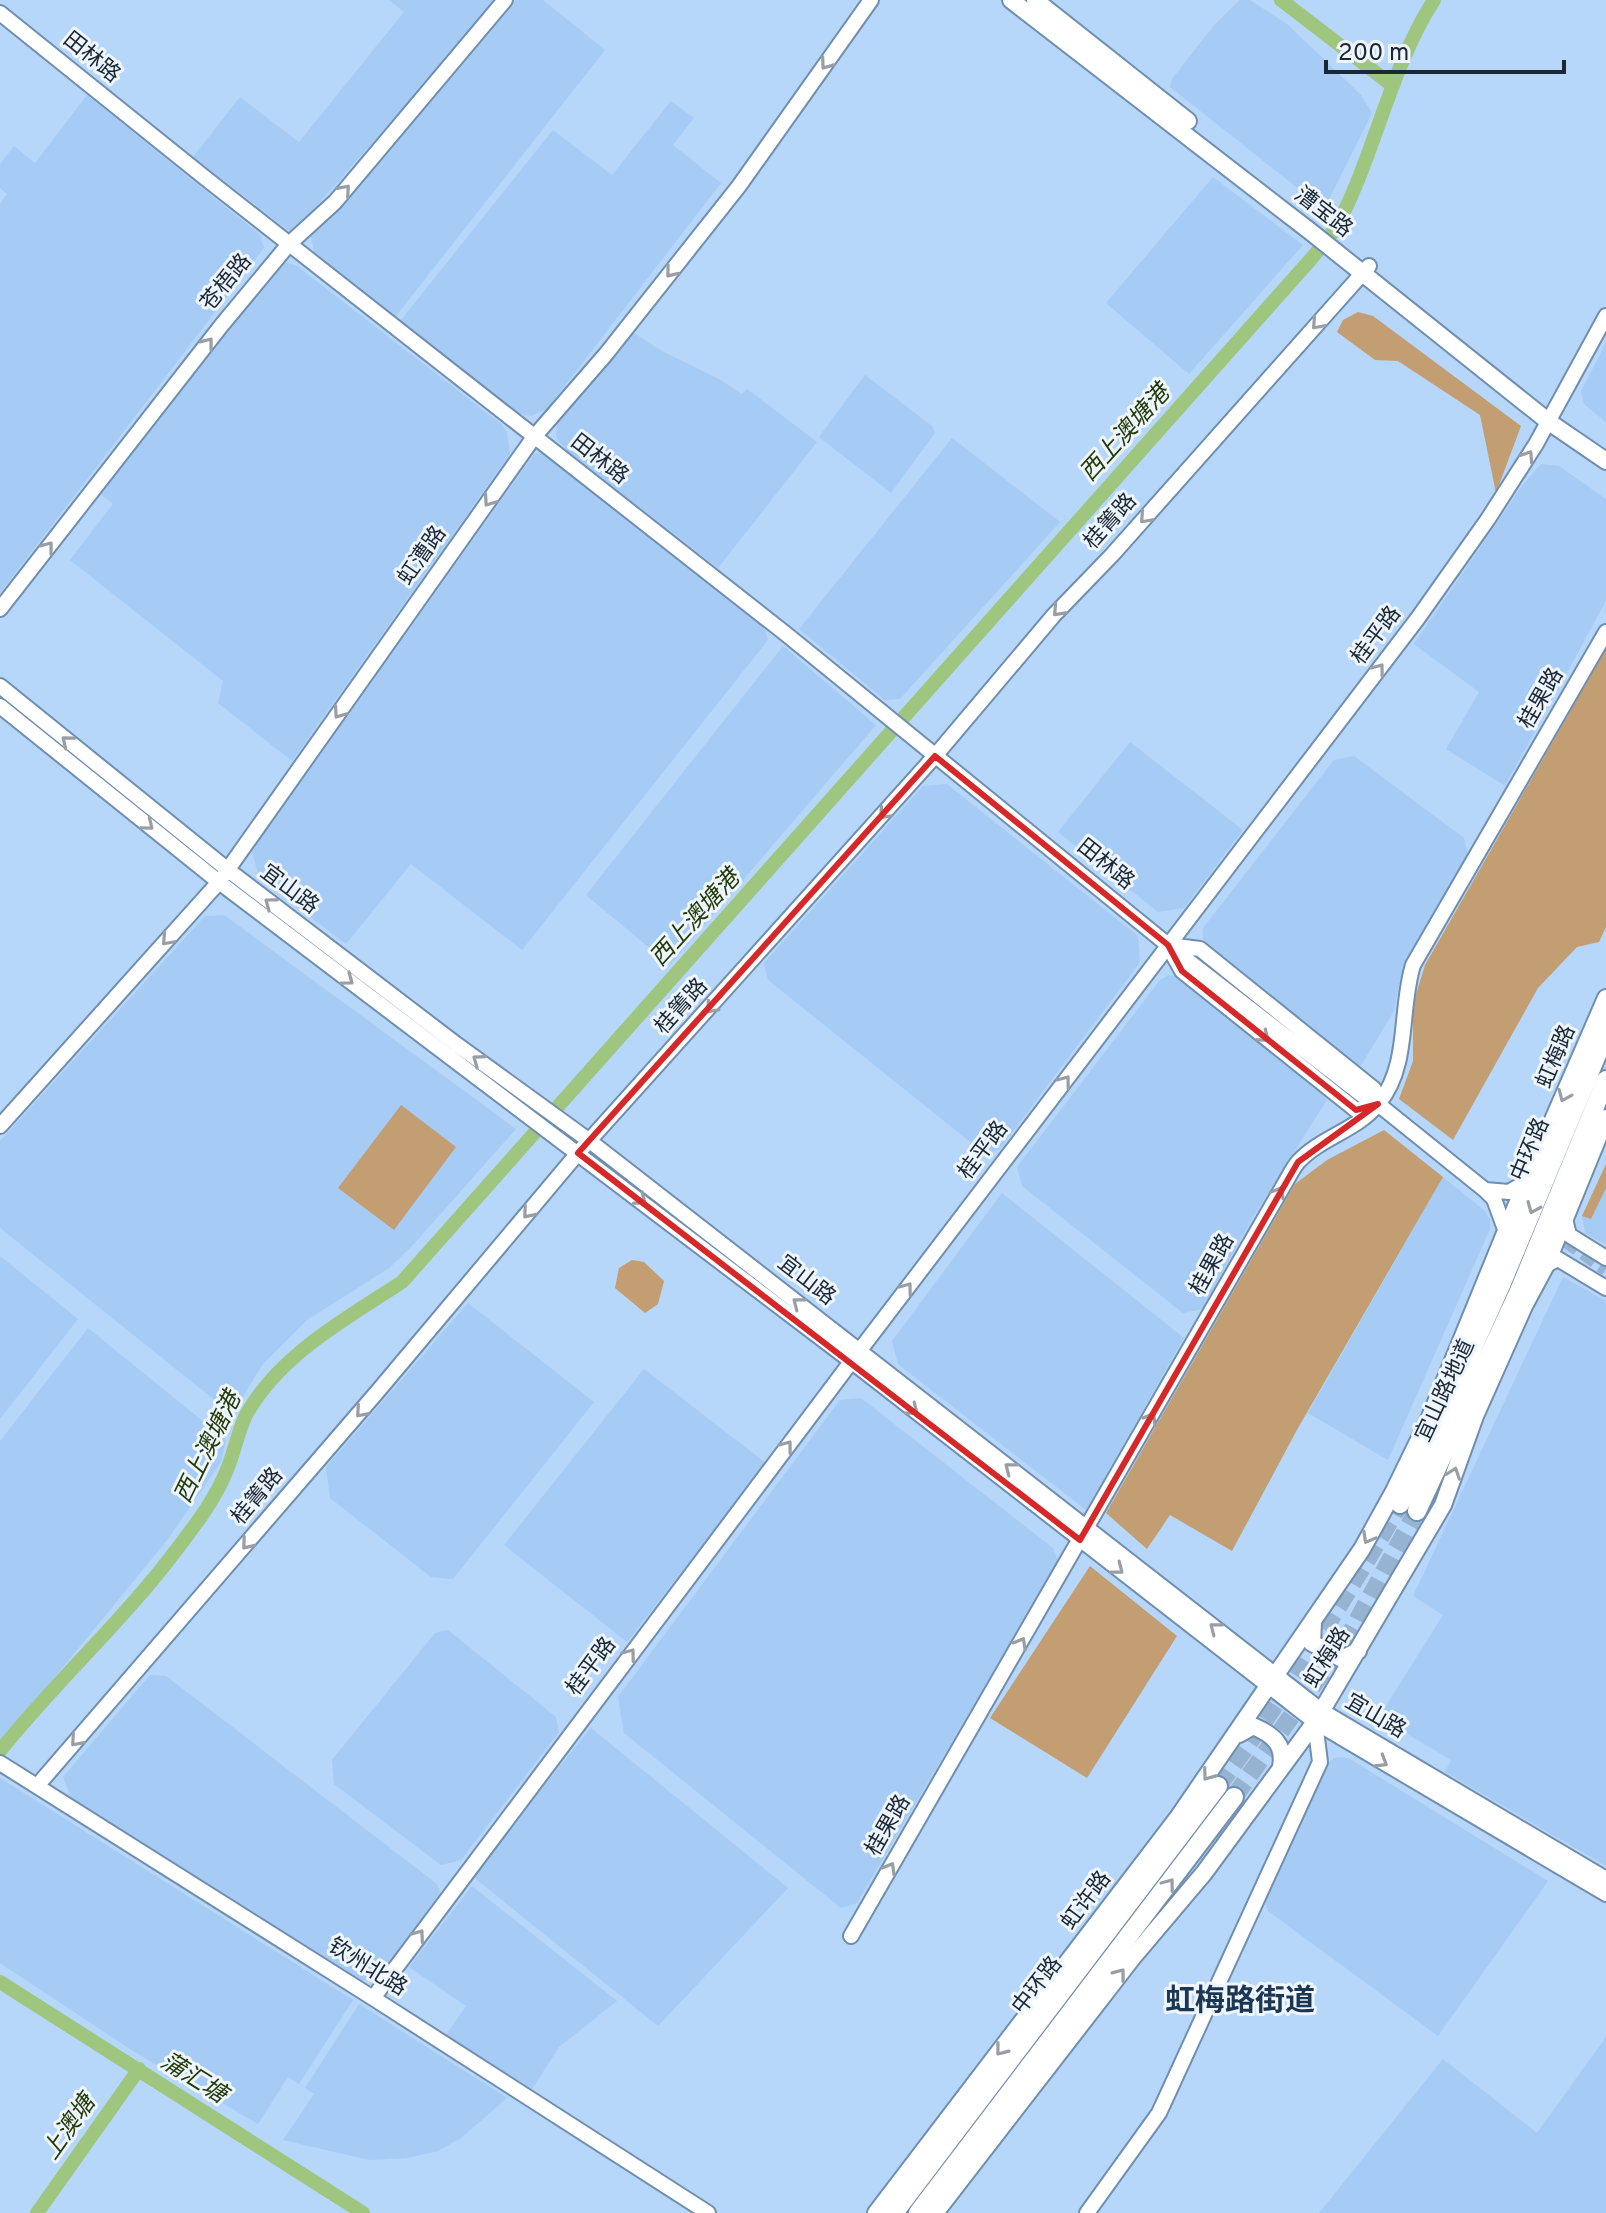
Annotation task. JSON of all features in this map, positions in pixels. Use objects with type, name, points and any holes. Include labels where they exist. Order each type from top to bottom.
[{"type":"highway","points":[[1598,1088],[1606,1009]]},
{"type":"highway","name":"中环路","points":[[1510,1288],[1598,1088],[1606,1033]]},
{"type":"highway","name":"宜山路地道","points":[[1408,1508],[1411,1485],[1510,1288]]},
{"type":"highway","name":"中环路","points":[[894,2213],[1218,1786]]},
{"type":"highway","name":"中环路","points":[[918,2213],[1234,1797]]},
{"type":"main road","name":"漕宝路","points":[[1011,0],[1314,227]]},
{"type":"main road","name":"漕宝路","points":[[1035,0],[1606,461]]},
{"type":"main road","name":"漕宝路","points":[[1551,418],[1606,449]]},
{"type":"main road","name":"虹梅路","points":[[1272,1682],[1362,1549],[1408,1464],[1606,998]]},
{"type":"main road","name":"虹梅路","points":[[1318,1717],[1443,1505],[1501,1356],[1546,1265],[1606,1118]]},
{"type":"main road","points":[[1313,1623],[1312,1643],[1342,1659],[1358,1651]]},
{"type":"main road","name":"虹许路","points":[[876,2213],[1164,1836],[1272,1682]]},
{"type":"main road","points":[[935,2213],[1133,1957],[1204,1873],[1318,1717]]},
{"type":"main road","points":[[1236,1735],[1249,1727],[1258,1728],[1282,1748],[1281,1769]]},
{"type":"street","name":"苍梧路","points":[[0,609],[221,326],[289,244],[335,202],[505,0]]},
{"type":"street","name":"虹漕路","points":[[0,1126],[223,876],[534,437],[606,354],[739,186],[871,0]]},
{"type":"street","name":"田林路","points":[[0,13],[775,625],[1168,945],[1363,1096]]},
{"type":"street","name":"桂箐路","points":[[37,1786],[378,1391],[578,1153],[935,756],[1054,615],[1112,555],[1366,269]]},
{"type":"street","name":"桂平路","points":[[373,1998],[1454,568],[1551,418],[1606,316]]},
{"type":"street","name":"桂果路","points":[[851,1936],[1298,1162],[1355,1125],[1378,1104],[1399,1067],[1405,991],[1413,965],[1606,632]]},
{"type":"street","name":"宜山路","points":[[0,686],[223,876]]},
{"type":"street","name":"宜山路","points":[[0,706],[536,1112],[561,1130],[591,1142],[856,1356],[1318,1717],[1606,1894]]},
{"type":"street","name":"田林路","points":[[1168,945],[1200,949],[1374,1089],[1378,1104],[1494,1199],[1506,1232]]},
{"type":"street","name":"田林路","points":[[1168,945],[1182,971],[1356,1110],[1378,1104]]},
{"type":"street","name":"宜山路","points":[[561,1130],[578,1153],[856,1356]]},
{"type":"street","points":[[1485,1190],[1509,1192],[1526,1182]]},
{"type":"street","points":[[1565,1219],[1569,1235],[1606,1258]]},
{"type":"street","points":[[1546,1265],[1558,1259],[1606,1288]]},
{"type":"street","name":"宜山路","points":[[1318,1717],[1606,1879]]},
{"type":"street","name":"虹梅路","points":[[1087,2213],[1159,2113],[1320,1762],[1318,1717]]},
{"type":"street","name":"钦州北路","points":[[2,1764],[708,2213]]},
{"type":"highlighted area","points":[[935,756],[1168,945],[1182,971],[1356,1110],[1378,1104],[1298,1162],[1080,1540],[578,1153]]},
{"type":"shaded area","points":[[389,0],[495,0],[306,218],[289,231],[193,157],[240,97],[299,142],[404,12]]},
{"type":"shaded area","points":[[516,0],[543,0],[605,50],[396,316],[314,252],[311,236],[348,199]]},
{"type":"shaded area","points":[[1240,0],[1250,0],[1287,24],[1361,95],[1372,113],[1324,209],[1170,87],[1172,79],[1215,24]]},
{"type":"shaded area","points":[[87,95],[259,234],[264,248],[0,593],[0,204],[7,194],[0,188],[0,164],[14,146],[35,163]]},
{"type":"shaded area","points":[[671,101],[694,118],[673,145],[721,183],[547,409],[531,416],[514,412],[401,320],[553,130],[612,175]]},
{"type":"shaded area","points":[[1213,177],[1303,245],[1189,374],[1106,303]]},
{"type":"shaded area","points":[[279,264],[297,266],[501,424],[507,432],[510,454],[292,761],[218,703],[223,681],[70,560],[113,504],[99,493]]},
{"type":"shaded area","points":[[1358,312],[1373,316],[1521,426],[1496,493],[1480,415],[1398,361],[1375,360],[1337,332],[1343,320]]},
{"type":"shaded area","points":[[632,332],[742,394],[747,389],[817,442],[718,568],[567,451],[556,437],[557,422]]},
{"type":"shaded area","points":[[1606,343],[1606,422],[1584,404],[1581,391]]},
{"type":"shaded area","points":[[865,375],[932,426],[935,433],[891,493],[819,437]]},
{"type":"shaded area","points":[[952,438],[1060,522],[900,699],[885,700],[799,629]]},
{"type":"shaded area","points":[[544,453],[764,627],[768,640],[522,950],[411,864],[346,944],[259,878],[252,851],[534,454]]},
{"type":"shaded area","points":[[1541,464],[1559,466],[1606,499],[1606,601],[1505,786],[1446,749],[1479,692],[1414,644],[1522,486]]},
{"type":"shaded area","points":[[783,646],[876,725],[670,965],[586,895]]},
{"type":"shaded area","points":[[1606,649],[1606,927],[1599,942],[1577,947],[1538,988],[1453,1140],[1399,1099],[1413,1061],[1413,1004],[1425,965]]},
{"type":"shaded area","points":[[1130,742],[1243,830],[1184,908],[1158,912],[1058,832]]},
{"type":"shaded area","points":[[1354,756],[1464,838],[1468,855],[1408,960],[1400,980],[1394,1011],[1360,1067],[1203,941],[1203,928],[1334,760]]},
{"type":"shaded area","points":[[947,784],[1138,936],[1140,962],[999,1150],[984,1153],[768,980],[764,963],[923,786]]},
{"type":"shaded area","points":[[224,915],[516,1129],[389,1268],[307,1320],[263,1364],[232,1414],[0,1228],[0,1141],[205,916]]},
{"type":"shaded area","points":[[1169,975],[1179,977],[1330,1095],[1253,1217],[1202,1309],[1183,1313],[1022,1186],[1017,1167],[1160,980]]},
{"type":"shaded area","points":[[401,1105],[456,1147],[394,1230],[338,1188]]},
{"type":"shaded area","points":[[1384,1130],[1443,1177],[1298,1428],[1232,1551],[1170,1515],[1147,1549],[1106,1513],[1295,1184],[1327,1160]]},
{"type":"shaded area","points":[[1606,1164],[1606,1245],[1585,1233],[1582,1216]]},
{"type":"shaded area","points":[[1606,1164],[1606,1188],[1591,1219],[1582,1216]]},
{"type":"shaded area","points":[[1443,1177],[1485,1211],[1490,1219],[1490,1229],[1388,1460],[1308,1413]]},
{"type":"shaded area","points":[[1002,1193],[1184,1338],[1086,1510],[898,1364],[892,1341]]},
{"type":"shaded area","points":[[0,1256],[78,1319],[0,1419]]},
{"type":"shaded area","points":[[632,1260],[644,1262],[664,1281],[658,1304],[645,1313],[615,1288],[619,1268]]},
{"type":"shaded area","points":[[1563,1277],[1606,1301],[1606,1866],[1445,1772],[1451,1760],[1379,1717],[1443,1615],[1413,1596]]},
{"type":"shaded area","points":[[468,1303],[594,1402],[453,1579],[431,1577],[330,1498],[326,1467]]},
{"type":"shaded area","points":[[88,1328],[226,1440],[221,1462],[168,1539],[0,1744],[0,1441]]},
{"type":"shaded area","points":[[644,1369],[766,1463],[627,1642],[504,1545]]},
{"type":"shaded area","points":[[861,1398],[1053,1548],[1058,1561],[857,1903],[841,1908],[624,1733],[618,1697],[840,1400]]},
{"type":"shaded area","points":[[1090,1566],[1177,1636],[1087,1778],[990,1718]]},
{"type":"shaded area","points":[[448,1630],[556,1717],[559,1732],[461,1860],[441,1865],[334,1784],[332,1760],[435,1633]]},
{"type":"shaded area","points":[[150,1675],[166,1676],[437,1884],[440,1893],[380,1976],[361,1981],[72,1800],[63,1777]]},
{"type":"shaded area","points":[[591,1728],[788,1888],[658,2026],[471,1875]]},
{"type":"shaded area","points":[[1334,1758],[1350,1759],[1548,1881],[1438,2036],[1268,1911],[1265,1901],[1323,1768]]},
{"type":"shaded area","points":[[0,1778],[353,2000],[299,2084],[288,2077],[258,2124],[133,2051],[0,1963]]},
{"type":"shaded area","points":[[472,1886],[617,2001],[559,2047],[532,2089],[446,2035],[466,2006],[409,1967]]},
{"type":"shaded area","points":[[359,2004],[507,2098],[461,2138],[438,2151],[408,2158],[369,2160],[283,2140],[314,2094],[305,2088]]},
{"type":"shaded area","points":[[1606,2037],[1606,2213],[1319,2213],[1443,2059],[1537,2133]]},
{"type":"waterway","points":[[1281,0],[1393,86]]},
{"type":"waterway","name":"西上澳塘港","points":[[0,1751],[135,1601],[191,1530],[212,1500],[246,1415],[260,1393],[316,1340],[402,1282],[1323,245],[1353,193],[1406,53],[1434,0]]},
{"type":"waterway","name":"蒲汇塘","points":[[0,1982],[363,2213]]},
{"type":"waterway","name":"上澳塘","points":[[37,2213],[139,2069]]},
{"type":"tunnel","points":[[1549,1229],[1606,1269]]},
{"type":"tunnel","points":[[1218,1786],[1313,1647],[1400,1504]]},
{"type":"tunnel","points":[[1234,1797],[1351,1632],[1417,1511]]},
{"type":"district","name":"虹梅路街道","points":[[1240,2002]]}]
